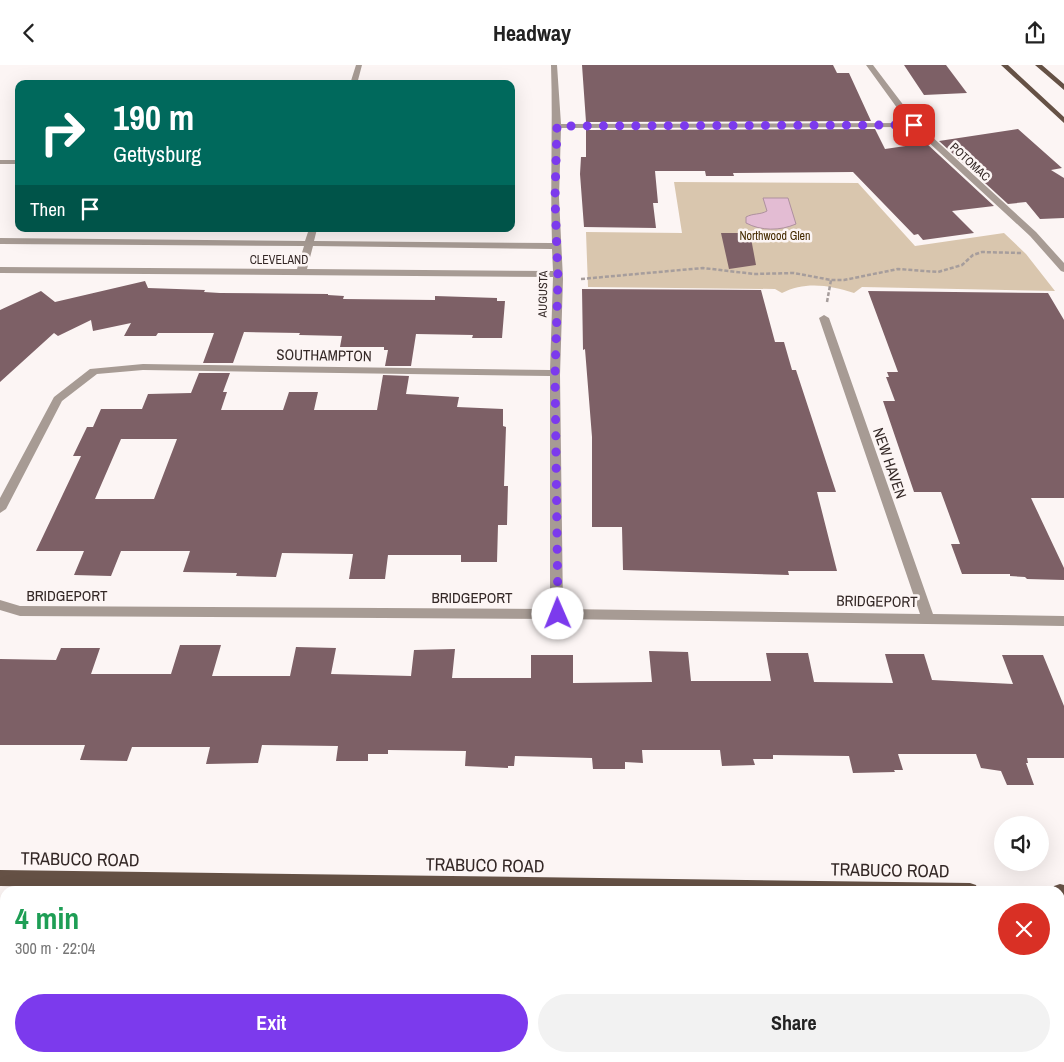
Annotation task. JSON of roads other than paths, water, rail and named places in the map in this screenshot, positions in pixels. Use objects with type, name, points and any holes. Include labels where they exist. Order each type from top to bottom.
[{"type":"main road","points":[[1004,65],[1064,121]]},
{"type":"main road","points":[[1038,65],[1064,88]]},
{"type":"main road","name":"TRABUCO ROAD","points":[[0,878],[597,886]]},
{"type":"street","points":[[354,80],[358,65]]},
{"type":"street","name":"AUGUSTA","points":[[554,65],[557,126],[555,194],[558,277],[555,373],[558,614]]},
{"type":"street","name":"POTOMAC","points":[[869,65],[914,125],[1052,253],[1064,269]]},
{"type":"street","points":[[557,126],[914,125]]},
{"type":"street","points":[[0,162],[15,162]]},
{"type":"street","points":[[301,273],[312,232]]},
{"type":"street","name":"CLEVELAND","points":[[0,241],[557,245]]},
{"type":"street","name":"CLEVELAND","points":[[0,271],[558,277]]},
{"type":"street","name":"NEW HAVEN","points":[[824,318],[928,618]]},
{"type":"street","name":"SOUTHAMPTON","points":[[0,509],[58,399],[94,371],[143,367],[555,373]]},
{"type":"street","name":"BRIDGEPORT","points":[[0,605],[20,611],[558,614],[1064,621]]},
{"type":"park label","name":"Northwood Glen","points":[[775,236]]}]
